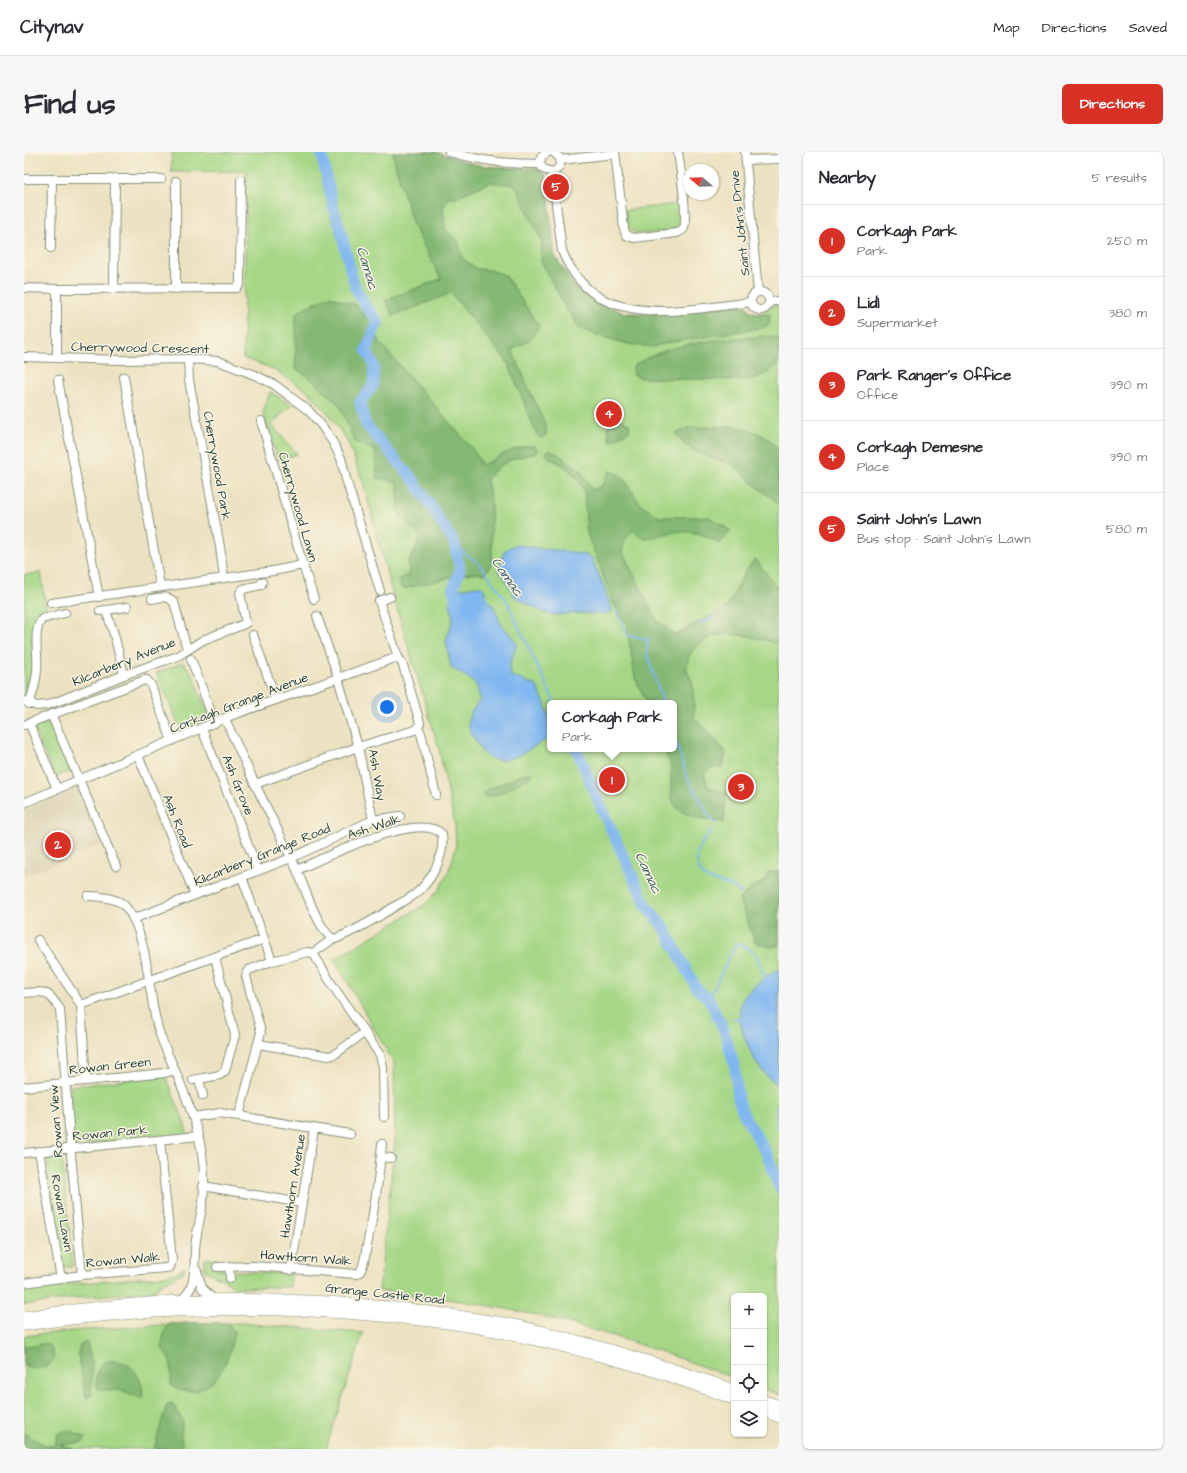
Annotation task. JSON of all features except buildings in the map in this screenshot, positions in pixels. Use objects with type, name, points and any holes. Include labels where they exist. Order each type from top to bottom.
[{"type":"main road","name":"Grange Castle Road","points":[[24,1317],[105,1306],[179,1301],[251,1299],[356,1303],[436,1312],[517,1325],[648,1361],[731,1389]]},
{"type":"main road","name":"Grange Castle Road","points":[[24,1325],[149,1312],[234,1310],[330,1312],[422,1320],[502,1332],[584,1352],[648,1369],[731,1398]]},
{"type":"main road","points":[[767,1402],[779,1406]]},
{"type":"main road","points":[[767,1412],[779,1417]]},
{"type":"street","points":[[449,152],[476,160],[505,164],[540,164]]},
{"type":"street","points":[[548,152],[541,157],[540,164],[546,171],[552,172]]},
{"type":"street","points":[[552,172],[559,166],[560,160],[558,155],[553,152]]},
{"type":"street","points":[[560,160],[615,153],[624,229],[626,235],[634,238],[677,233],[685,227],[685,214],[678,152]]},
{"type":"street","points":[[745,156],[779,159]]},
{"type":"street","name":"Saint John's Drive","points":[[745,156],[758,292]]},
{"type":"street","points":[[552,172],[562,251],[566,261],[577,278],[593,293],[623,307],[644,310],[700,309],[750,302]]},
{"type":"street","points":[[114,289],[115,178]]},
{"type":"street","points":[[24,179],[161,179]]},
{"type":"street","points":[[51,248],[52,179]]},
{"type":"street","points":[[24,288],[237,288],[240,284],[240,180]]},
{"type":"street","points":[[176,181],[176,289]]},
{"type":"street","points":[[57,289],[57,358]]},
{"type":"street","points":[[758,292],[767,295],[769,301],[768,307],[762,310],[753,308],[750,302],[752,296],[758,292]]},
{"type":"street","points":[[769,301],[779,301]]},
{"type":"street","name":"Cherrywood Crescent","points":[[24,357],[120,360],[188,359],[218,361],[255,374],[275,385],[309,412],[332,440],[341,458],[380,591]]},
{"type":"street","name":"Cherrywood Park","points":[[188,359],[189,380],[220,546],[224,578]]},
{"type":"street","points":[[124,377],[160,586]]},
{"type":"street","points":[[58,380],[99,597]]},
{"type":"street","name":"Cherrywood Lawn","points":[[261,421],[314,599]]},
{"type":"street","points":[[51,603],[99,597],[160,586],[273,571],[303,565]]},
{"type":"street","name":"Kilcarbery Avenue","points":[[26,702],[37,706],[47,705],[178,656],[203,640],[246,623],[240,593],[243,589],[261,585],[262,582]]},
{"type":"street","points":[[152,599],[162,596],[170,598],[174,602],[188,649]]},
{"type":"street","points":[[390,597],[379,601],[398,657],[403,665],[420,723],[418,729],[421,734],[436,795]]},
{"type":"street","points":[[124,675],[114,634],[103,611],[127,607]]},
{"type":"street","points":[[26,702],[36,684],[38,669],[37,628],[42,619],[65,613]]},
{"type":"street","points":[[255,784],[358,747],[338,678],[317,616]]},
{"type":"street","points":[[253,635],[276,700]]},
{"type":"street","name":"Corkagh Grange Avenue","points":[[24,803],[225,719],[398,657]]},
{"type":"street","points":[[191,659],[215,723]]},
{"type":"street","points":[[57,789],[26,724],[145,680],[151,684],[172,741]]},
{"type":"street","points":[[51,714],[116,866]]},
{"type":"street","points":[[225,719],[297,870],[320,925],[328,936],[332,938],[313,953],[308,952],[272,961],[247,972],[246,976],[261,1029],[239,1116]]},
{"type":"street","name":"Ash Grove","points":[[202,729],[258,870]]},
{"type":"street","name":"Ash Way","points":[[373,820],[358,747],[418,729]]},
{"type":"street","name":"Ash Road","points":[[138,755],[195,895]]},
{"type":"street","name":"Kilcarbery Grange Road","points":[[133,919],[291,858],[373,820],[400,816]]},
{"type":"street","name":"Ash Walk","points":[[297,870],[373,837],[407,828],[424,828],[435,830],[442,834],[442,846],[436,868],[420,891],[361,928],[335,939],[332,938]]},
{"type":"street","points":[[242,877],[272,961]]},
{"type":"street","points":[[88,896],[105,897],[124,905],[133,919],[141,940],[160,1037],[175,1070],[193,1117],[198,1136],[202,1163],[203,1201],[195,1248],[192,1286],[187,1295],[179,1301]]},
{"type":"street","points":[[82,1005],[149,982],[264,939]]},
{"type":"street","points":[[38,940],[82,1005],[86,1081]]},
{"type":"street","points":[[313,953],[333,986],[378,1050],[382,1061],[388,1107],[384,1117]]},
{"type":"street","points":[[203,1096],[196,1079],[220,1075],[224,1071],[235,1035],[215,957]]},
{"type":"street","name":"Rowan View","points":[[24,993],[47,993],[60,1009],[70,1148],[82,1275]]},
{"type":"street","points":[[258,1044],[329,1056],[335,1054],[365,1032]]},
{"type":"street","name":"Rowan Green","points":[[24,1087],[165,1073],[175,1070]]},
{"type":"street","name":"Hawthorn Avenue","points":[[193,1117],[220,1113],[350,1134]]},
{"type":"street","name":"Hawthorn Avenue","points":[[291,1270],[314,1129]]},
{"type":"street","name":"Rowan Park","points":[[24,1153],[198,1136]]},
{"type":"street","name":"Rowan Walk","points":[[24,1283],[82,1275],[170,1267],[172,1260],[160,1140]]},
{"type":"street","name":"Hawthorn Walk","points":[[217,1267],[254,1266],[356,1274],[362,1270],[375,1204],[382,1144]]},
{"type":"street","name":"Rowan Lawn","points":[[39,1151],[61,1279]]},
{"type":"street","points":[[381,1157],[391,1158]]},
{"type":"street","points":[[203,1186],[302,1203]]},
{"type":"street","points":[[194,1260],[198,1279],[202,1288],[214,1300]]},
{"type":"street","points":[[229,1266],[230,1278]]},
{"type":"shaded area","points":[[79,786],[101,844],[24,877],[24,810]]},
{"type":"green space","points":[[172,152],[436,152],[483,166],[508,168],[546,175],[555,256],[575,288],[597,303],[625,313],[660,314],[745,304],[751,312],[762,313],[776,304],[779,304],[779,1395],[767,1390],[767,1293],[731,1293],[731,1377],[616,1337],[544,1317],[462,1301],[379,1291],[395,1141],[394,1063],[334,959],[424,905],[439,890],[449,870],[456,848],[455,826],[439,749],[392,593],[364,485],[348,442],[331,417],[309,392],[273,369],[243,358],[247,171],[171,172]]},
{"type":"green space","points":[[393,152],[436,152],[483,166],[536,168],[546,175],[555,256],[575,288],[597,303],[625,313],[660,314],[745,304],[751,312],[770,315],[769,325],[760,328],[667,343],[652,347],[628,344],[599,336],[579,328],[567,310],[541,261],[542,241],[515,185],[490,182],[456,197],[450,197],[443,207],[445,229],[458,241],[462,258],[477,269],[490,270],[505,275],[539,326],[531,339],[512,350],[546,427],[546,435],[541,438],[537,435],[508,363],[451,293],[393,316],[385,300],[441,279],[413,225],[396,168]]},
{"type":"green space","points":[[678,204],[681,221],[678,226],[673,229],[660,232],[636,234],[628,227],[625,210]]},
{"type":"green space","points":[[330,296],[356,305],[371,323],[381,344],[474,451],[482,465],[515,449],[535,446],[537,450],[534,454],[520,457],[502,464],[487,479],[491,502],[492,563],[485,574],[471,573],[402,589],[398,580],[409,574],[408,561],[415,551],[420,535],[400,516],[397,482],[377,478],[375,450],[355,442],[339,404],[307,376],[295,368],[296,314],[304,308]]},
{"type":"green space","points":[[766,336],[779,338],[779,357],[777,363],[770,371],[755,378],[744,380],[642,378],[634,375],[633,366],[664,351],[680,346],[714,340]]},
{"type":"green space","points":[[270,392],[292,405],[271,424],[297,454],[278,460],[263,412]]},
{"type":"green space","points":[[612,415],[629,424],[630,430],[613,441],[609,440],[608,430],[608,423]]},
{"type":"green space","points":[[736,426],[758,433],[770,440],[779,451],[779,504],[754,484],[734,465],[698,453],[683,443],[676,433],[689,428]]},
{"type":"green space","points":[[551,450],[581,470],[592,490],[601,487],[610,471],[622,476],[640,504],[659,517],[709,517],[731,531],[720,544],[704,535],[692,532],[673,532],[643,538],[634,530],[626,538],[622,551],[657,621],[676,635],[728,606],[743,575],[755,559],[779,590],[779,644],[733,634],[711,637],[702,642],[692,652],[687,662],[687,671],[693,686],[694,718],[709,732],[726,753],[723,767],[710,768],[704,774],[708,787],[726,793],[724,822],[692,816],[676,807],[673,801],[671,795],[670,764],[665,752],[677,752],[677,700],[646,700],[635,678],[627,626],[614,604],[587,533],[584,491],[576,476],[563,465],[549,458],[546,455],[547,451]]},
{"type":"green space","points":[[41,573],[47,614],[39,617],[35,625],[34,673],[30,690],[25,697],[24,575]]},
{"type":"green space","points":[[183,662],[192,673],[204,705],[211,717],[181,730],[156,673]]},
{"type":"green space","points":[[51,722],[72,771],[55,777],[33,727]]},
{"type":"green space","points":[[526,773],[531,773],[531,775],[515,786],[502,793],[484,797],[483,794],[487,790]]},
{"type":"green space","points":[[768,872],[779,872],[779,945],[771,947],[755,942],[739,899],[756,885],[766,881]]},
{"type":"green space","points":[[165,1076],[182,1116],[188,1135],[73,1145],[70,1086]]},
{"type":"green space","points":[[62,1157],[73,1266],[63,1267],[48,1167],[48,1158]]},
{"type":"green space","points":[[204,1259],[217,1259],[217,1269],[291,1274],[290,1287],[233,1288],[226,1281],[205,1271]]},
{"type":"green space","points":[[185,1267],[184,1272],[164,1282],[153,1291],[86,1297],[24,1305],[24,1290],[163,1276],[176,1273]]},
{"type":"green space","points":[[192,1323],[241,1323],[363,1333],[326,1449],[24,1449],[24,1336],[71,1331]]},
{"type":"green space","points":[[228,1323],[234,1332],[228,1357],[218,1375],[213,1381],[201,1389],[188,1391],[176,1389],[171,1385],[170,1361],[162,1348],[163,1337],[168,1324]]},
{"type":"green space","points":[[45,1343],[51,1348],[54,1360],[42,1368],[26,1366],[24,1362],[24,1346],[36,1346]]},
{"type":"green space","points":[[87,1343],[92,1368],[92,1391],[88,1398],[86,1397],[78,1354],[80,1346]]},
{"type":"green space","points":[[108,1361],[123,1362],[133,1369],[141,1383],[143,1394],[142,1399],[122,1390],[100,1390],[97,1388],[97,1372],[104,1363]]},
{"type":"green space","points":[[169,1403],[173,1404],[183,1422],[181,1434],[182,1445],[179,1449],[154,1449],[166,1407]]},
{"type":"green space","points":[[64,1431],[71,1431],[86,1438],[83,1442],[61,1445],[73,1449],[24,1449],[24,1434],[44,1444],[52,1446],[56,1445],[58,1434]]},
{"type":"water","points":[[515,545],[573,552],[591,557],[605,589],[612,611],[605,614],[579,613],[554,615],[544,613],[514,596],[505,578],[499,571],[504,552]]},
{"type":"water","points":[[476,586],[481,586],[484,589],[487,598],[493,605],[501,624],[517,643],[509,667],[511,676],[536,685],[544,701],[547,712],[547,740],[513,758],[495,760],[490,758],[480,748],[470,731],[468,722],[469,718],[480,701],[476,685],[461,673],[451,668],[446,640],[453,618],[450,602],[453,590]]},
{"type":"water","points":[[779,969],[779,1087],[760,1068],[747,1045],[741,1026],[740,1009],[742,1001],[748,992],[758,983]]},
{"type":"waterway","name":"Camac","points":[[321,152],[333,206],[355,287],[363,302],[378,322],[366,350],[374,365],[373,386],[360,402],[366,425],[415,482],[454,542],[460,569],[453,590],[459,603]]},
{"type":"waterway","name":"Camac","points":[[454,542],[463,552],[479,563],[506,600],[554,700]]},
{"type":"waterway","points":[[617,612],[627,635],[648,639],[647,654],[662,700]]},
{"type":"waterway","points":[[699,624],[713,618]]},
{"type":"waterway","points":[[677,745],[688,780],[710,817],[716,824]]},
{"type":"waterway","name":"Camac","points":[[578,752],[603,812],[646,905],[665,929],[697,989],[709,999],[724,1031],[735,1067],[738,1098],[743,1113],[767,1154],[779,1187]]},
{"type":"waterway","points":[[712,829],[701,844],[697,854],[700,871],[706,878],[734,887],[742,894]]},
{"type":"waterway","name":"Camac","points":[[709,999],[736,943],[749,948],[756,955],[765,978]]},
{"type":"waterway","name":"Camac","points":[[717,1018],[726,1020]]},
{"type":"waterway","points":[[734,1019],[743,1019]]},
{"type":"waterway","name":"Camac","points":[[779,1100],[776,1116],[779,1131]]},
{"type":"place","name":"Saint John's Lawn","points":[[556,187]]},
{"type":"place","name":"Corkagh Demesne","points":[[609,414]]},
{"type":"place","name":"Corkagh Park","points":[[612,780]]},
{"type":"place","name":"Park Ranger's Office","points":[[741,787]]},
{"type":"place","name":"Lidl","points":[[58,845]]}]
